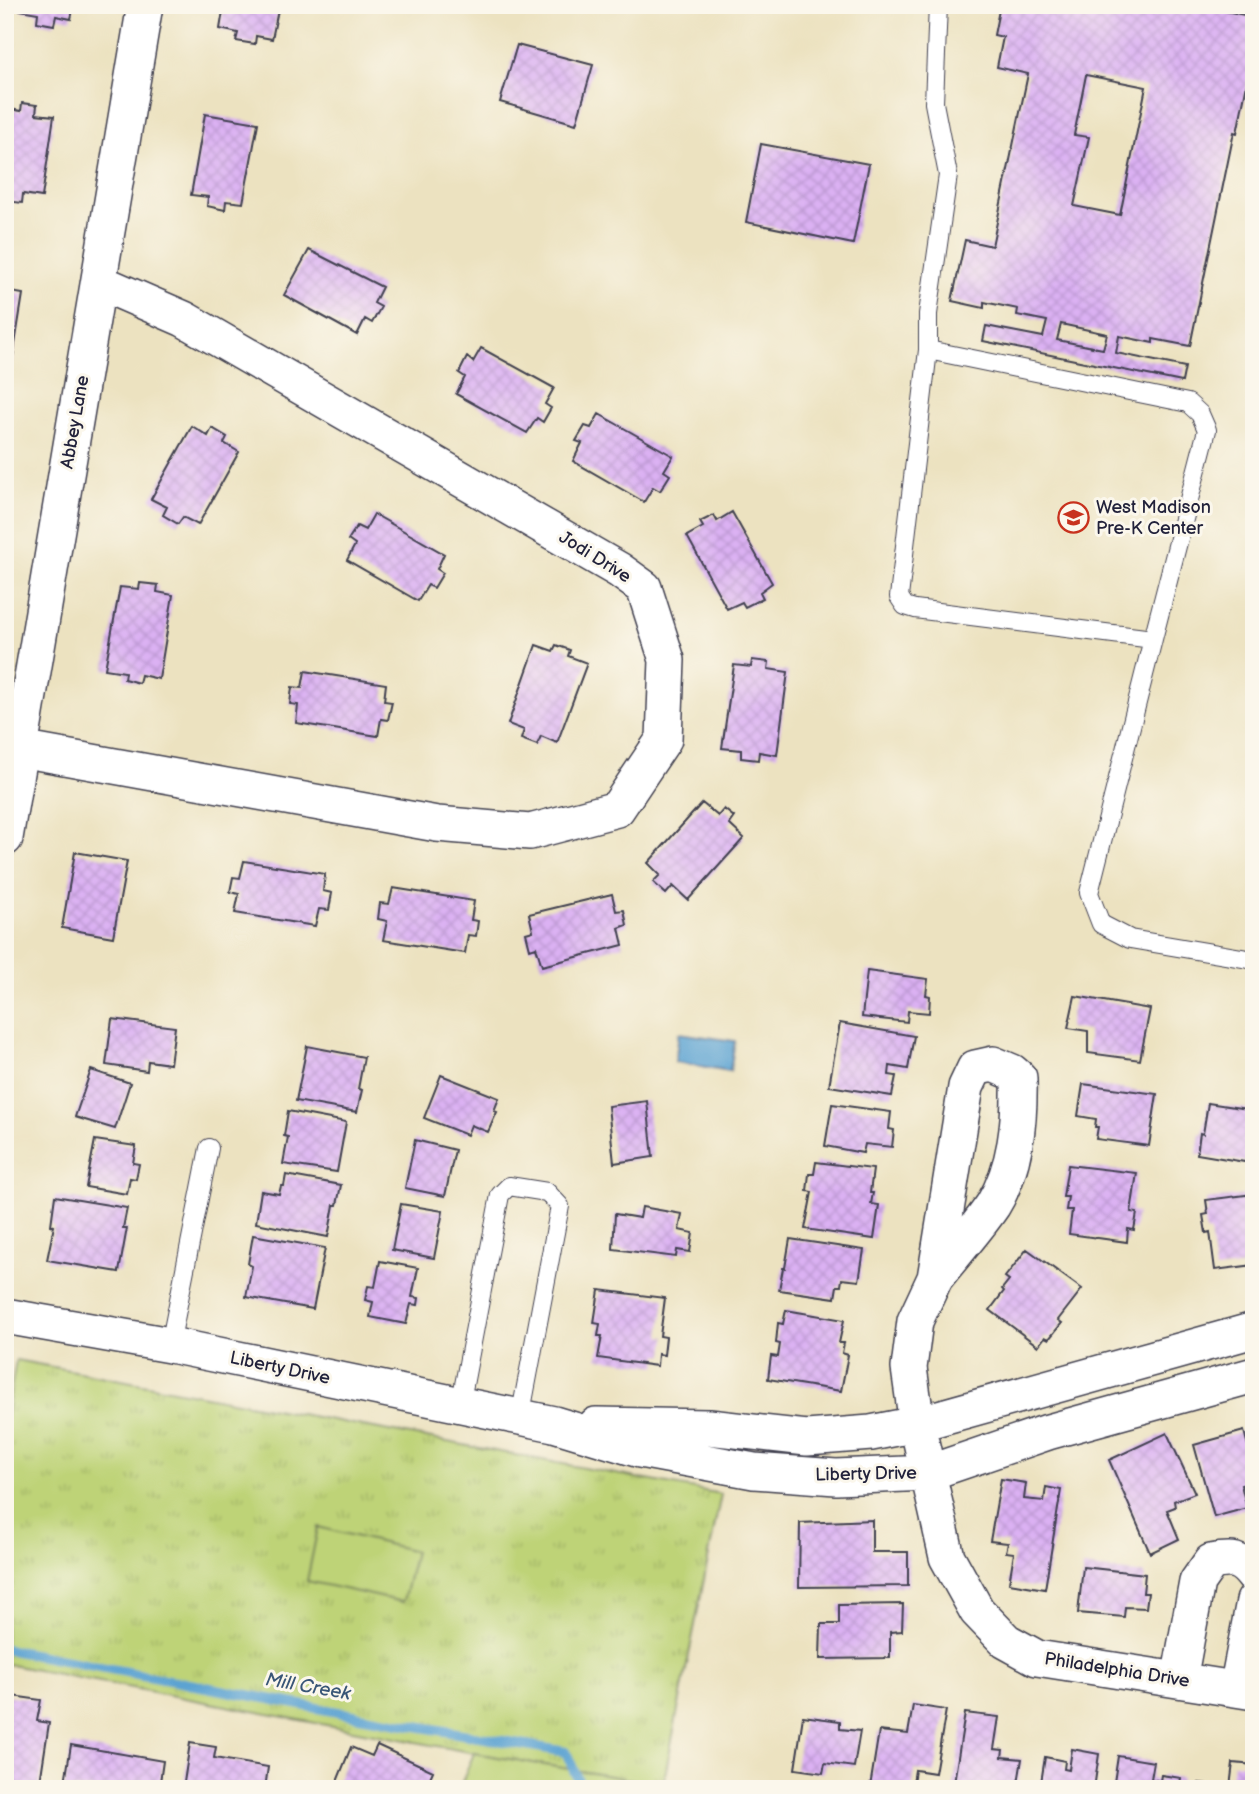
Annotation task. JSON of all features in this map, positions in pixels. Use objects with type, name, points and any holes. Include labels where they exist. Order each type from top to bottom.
[{"type":"street","name":"Abbey Lane","points":[[5,838],[145,5]]},
{"type":"street","name":"Jodi Drive","points":[[20,749],[437,824],[530,832],[617,809],[664,739],[667,660],[644,588],[619,570],[184,319],[99,282]]},
{"type":"street","points":[[993,1064],[1012,1072],[1018,1078],[1020,1108],[1012,1163],[993,1204],[935,1278],[965,1087],[975,1068],[993,1064]]},
{"type":"street","name":"Philadelphia Drive","points":[[935,1278],[915,1321],[909,1368],[917,1423],[947,1557],[977,1611],[1006,1641],[1037,1658],[1245,1690]]},
{"type":"street","name":"Liberty Drive","points":[[5,1316],[170,1345],[554,1424],[639,1450],[754,1471],[836,1477],[928,1473],[1048,1432],[1254,1376]]},
{"type":"street","name":"Liberty Drive","points":[[554,1424],[709,1427],[807,1438],[871,1433],[917,1423],[1254,1329]]},
{"type":"street","points":[[1179,1680],[1197,1582],[1210,1562],[1230,1559],[1245,1565],[1254,1576]]},
{"type":"street","points":[[1245,1690],[1254,1601]]},
{"type":"lane","points":[[938,5],[934,103],[948,175],[928,314],[928,350],[898,597],[905,606],[915,609],[1153,639]]},
{"type":"lane","points":[[928,350],[1188,403],[1200,414],[1207,430],[1089,893],[1101,924],[1130,939],[1254,960]]},
{"type":"lane","points":[[170,1345],[209,1148]]},
{"type":"lane","points":[[460,1406],[500,1195],[509,1186],[547,1192],[560,1206],[520,1418]]},
{"type":"green space","points":[[16,1360],[721,1494],[663,1785],[474,1753],[5,1664],[5,1425]]},
{"type":"green space","points":[[318,1527],[415,1551],[403,1602],[307,1581]]},
{"type":"green space","points":[[474,1753],[621,1778],[620,1789],[459,1789]]},
{"type":"water","points":[[679,1033],[735,1041],[730,1071],[675,1062]]},
{"type":"building","points":[[20,5],[74,5],[71,19],[56,16],[54,25],[37,22],[38,13],[20,10]]},
{"type":"building","points":[[224,5],[279,5],[272,39],[256,36],[255,44],[236,41],[238,33],[220,29]]},
{"type":"building","points":[[1000,5],[1197,5],[1254,17],[1254,70],[1250,69],[1237,133],[1234,132],[1190,346],[1153,339],[1153,343],[1119,336],[1116,353],[1185,367],[1182,382],[983,341],[986,326],[1043,337],[1047,321],[1017,315],[1018,309],[984,302],[984,308],[952,301],[965,240],[992,246],[1028,74],[997,67],[1003,37],[994,35]],"holes":[[[1086,75],[1146,87],[1120,215],[1074,206],[1089,137],[1074,135]],[[1061,324],[1107,334],[1103,349],[1057,340]]]},
{"type":"building","points":[[517,45],[593,65],[576,124],[500,102]]},
{"type":"building","points":[[22,103],[37,105],[36,114],[54,116],[42,197],[23,194],[22,203],[6,201],[5,108],[21,111]]},
{"type":"building","points":[[205,114],[258,123],[243,203],[226,201],[225,210],[207,206],[208,197],[191,195]]},
{"type":"building","points":[[761,144],[869,164],[853,244],[746,222]]},
{"type":"building","points":[[309,250],[382,287],[374,303],[381,307],[372,323],[365,319],[357,335],[284,295]]},
{"type":"building","points":[[5,291],[23,294],[10,375],[5,374]]},
{"type":"building","points":[[481,348],[554,388],[545,404],[551,408],[543,422],[537,418],[527,433],[456,394],[465,377],[459,373],[467,357],[473,362]]},
{"type":"building","points":[[599,414],[673,456],[664,471],[670,475],[660,491],[653,487],[644,502],[573,461],[582,443],[576,441],[585,426],[591,428]]},
{"type":"building","points":[[192,426],[208,436],[212,428],[227,437],[224,443],[239,452],[198,525],[183,517],[178,524],[163,515],[167,507],[151,499]]},
{"type":"building","points":[[732,512],[772,583],[760,592],[763,598],[745,607],[742,602],[727,609],[687,536],[703,527],[700,522],[714,515],[717,521]]},
{"type":"building","points":[[374,514],[444,554],[437,569],[443,573],[434,588],[428,585],[418,601],[347,560],[355,545],[348,540],[357,526],[365,530]]},
{"type":"building","points":[[140,583],[158,585],[157,592],[173,595],[159,679],[141,675],[139,683],[124,679],[125,672],[105,669],[120,587],[139,589]]},
{"type":"building","points":[[536,645],[553,651],[556,645],[570,650],[568,656],[587,663],[557,743],[541,736],[537,745],[521,739],[524,730],[508,724]]},
{"type":"building","points":[[752,660],[769,662],[768,669],[788,672],[777,755],[759,752],[758,760],[741,758],[741,750],[722,748],[734,665],[751,667]]},
{"type":"building","points":[[305,671],[386,684],[384,701],[392,702],[388,720],[381,719],[378,736],[296,723],[298,705],[290,704],[292,687],[302,688]]},
{"type":"building","points":[[702,803],[718,816],[724,809],[734,817],[729,824],[744,838],[688,900],[673,886],[666,894],[653,882],[660,875],[648,863]]},
{"type":"building","points":[[75,852],[127,861],[113,937],[62,928]]},
{"type":"building","points":[[244,861],[325,874],[323,891],[332,893],[329,910],[319,909],[315,926],[235,913],[239,894],[230,892],[233,877],[240,878]]},
{"type":"building","points":[[393,888],[474,901],[471,920],[478,921],[476,936],[468,935],[465,953],[383,940],[387,921],[378,919],[380,903],[389,904]]},
{"type":"building","points":[[612,894],[616,911],[624,910],[627,925],[619,928],[623,945],[542,966],[536,947],[530,949],[526,933],[533,931],[529,914]]},
{"type":"building","points":[[867,971],[928,979],[926,995],[930,996],[929,1013],[908,1011],[907,1022],[862,1017]]},
{"type":"building","points":[[1075,996],[1150,1009],[1140,1060],[1088,1053],[1088,1031],[1068,1028]]},
{"type":"building","points":[[112,1019],[175,1027],[170,1064],[148,1061],[147,1071],[106,1065]]},
{"type":"building","points":[[840,1023],[914,1036],[908,1069],[890,1066],[889,1075],[896,1076],[892,1096],[829,1086]]},
{"type":"building","points":[[307,1046],[364,1057],[358,1089],[362,1090],[357,1112],[296,1101]]},
{"type":"building","points":[[91,1070],[130,1083],[115,1129],[75,1117]]},
{"type":"building","points":[[441,1075],[499,1098],[494,1111],[497,1112],[488,1132],[471,1125],[467,1135],[424,1118]]},
{"type":"building","points":[[1083,1084],[1157,1094],[1149,1146],[1096,1139],[1096,1119],[1078,1116]]},
{"type":"building","points":[[647,1101],[653,1157],[614,1163],[608,1106]]},
{"type":"building","points":[[1208,1103],[1254,1110],[1254,1152],[1251,1163],[1197,1154]]},
{"type":"building","points":[[832,1104],[891,1112],[889,1129],[894,1130],[892,1147],[865,1144],[863,1153],[825,1146]]},
{"type":"building","points":[[288,1111],[346,1122],[337,1172],[283,1164],[288,1137],[284,1136]]},
{"type":"building","points":[[95,1140],[136,1146],[133,1163],[139,1164],[136,1179],[130,1178],[127,1194],[86,1187]]},
{"type":"building","points":[[415,1140],[455,1150],[445,1196],[405,1188]]},
{"type":"building","points":[[816,1162],[873,1169],[871,1204],[879,1205],[874,1239],[805,1229],[812,1192],[807,1191],[809,1174],[814,1174]]},
{"type":"building","points":[[1068,1165],[1137,1173],[1131,1212],[1137,1213],[1134,1230],[1128,1229],[1127,1242],[1069,1234],[1072,1210],[1066,1210],[1068,1197],[1063,1197]]},
{"type":"building","points":[[286,1175],[341,1185],[328,1237],[256,1223],[261,1191],[279,1194]]},
{"type":"building","points":[[1254,1194],[1254,1265],[1215,1270],[1210,1232],[1206,1233],[1203,1215],[1208,1214],[1206,1200]]},
{"type":"building","points":[[55,1196],[127,1208],[123,1228],[127,1228],[119,1272],[47,1260],[54,1226],[51,1225]]},
{"type":"building","points":[[401,1204],[443,1211],[434,1258],[392,1250]]},
{"type":"building","points":[[642,1207],[682,1214],[679,1230],[693,1233],[690,1252],[677,1250],[676,1257],[613,1249],[615,1214],[640,1218]]},
{"type":"building","points":[[253,1235],[325,1248],[313,1309],[246,1297],[252,1266],[248,1264]]},
{"type":"building","points":[[790,1239],[864,1250],[859,1281],[842,1279],[841,1286],[837,1286],[835,1298],[779,1290]]},
{"type":"building","points":[[1027,1249],[1082,1289],[1058,1320],[1062,1323],[1049,1339],[1045,1337],[1038,1346],[990,1310],[1009,1280],[1005,1277]]},
{"type":"building","points":[[380,1261],[418,1268],[412,1297],[419,1298],[418,1305],[411,1304],[406,1324],[370,1317],[373,1302],[365,1300],[368,1286],[375,1287]]},
{"type":"building","points":[[599,1290],[665,1298],[660,1336],[666,1337],[664,1355],[658,1354],[657,1366],[598,1358],[602,1336],[598,1336],[600,1324],[594,1323]]},
{"type":"building","points":[[786,1310],[844,1320],[839,1343],[844,1343],[842,1353],[848,1355],[841,1391],[768,1379],[771,1356],[778,1357],[778,1323],[783,1324]]},
{"type":"building","points":[[1244,1431],[1254,1468],[1254,1482],[1241,1485],[1247,1508],[1214,1517],[1194,1445]]},
{"type":"building","points":[[1167,1433],[1195,1493],[1174,1501],[1175,1507],[1167,1510],[1179,1539],[1150,1553],[1109,1460]]},
{"type":"building","points":[[1001,1479],[1026,1483],[1024,1499],[1044,1501],[1046,1487],[1061,1490],[1045,1589],[1009,1583],[1014,1553],[1006,1552],[1008,1543],[990,1541]]},
{"type":"building","points":[[872,1520],[872,1552],[908,1552],[908,1586],[799,1587],[800,1523]]},
{"type":"building","points":[[1083,1567],[1145,1574],[1143,1593],[1148,1593],[1146,1608],[1125,1607],[1124,1617],[1078,1613]]},
{"type":"building","points":[[903,1604],[902,1631],[890,1632],[890,1658],[820,1659],[821,1624],[839,1624],[839,1605]]},
{"type":"building","points":[[5,1695],[41,1700],[37,1721],[49,1723],[39,1789],[5,1789]]},
{"type":"building","points":[[913,1705],[946,1710],[935,1773],[915,1770],[912,1789],[870,1787],[879,1731],[908,1734]]},
{"type":"building","points":[[965,1713],[999,1717],[994,1749],[1003,1750],[1002,1757],[1022,1759],[1017,1789],[953,1789]]},
{"type":"building","points":[[803,1716],[840,1721],[840,1729],[860,1731],[854,1767],[825,1763],[823,1773],[795,1769]]},
{"type":"building","points":[[190,1743],[216,1747],[214,1758],[268,1767],[265,1789],[183,1789]]},
{"type":"building","points":[[71,1745],[163,1761],[159,1789],[64,1789]]},
{"type":"building","points":[[377,1745],[433,1771],[425,1789],[334,1789],[351,1747],[372,1756]]},
{"type":"building","points":[[1072,1749],[1099,1754],[1094,1789],[1040,1789],[1045,1757],[1065,1761],[1064,1769],[1069,1770]]},
{"type":"building","points":[[1118,1756],[1154,1762],[1151,1779],[1160,1781],[1161,1775],[1181,1778],[1179,1789],[1113,1789]]},
{"type":"building","points":[[1233,1763],[1254,1765],[1254,1789],[1199,1789],[1199,1783],[1230,1787]]},
{"type":"waterway","name":"Mill Creek","points":[[5,1649],[566,1752],[582,1789]]},
{"type":"place","name":"West Madison Pre-K Center","points":[[1073,517]]}]
